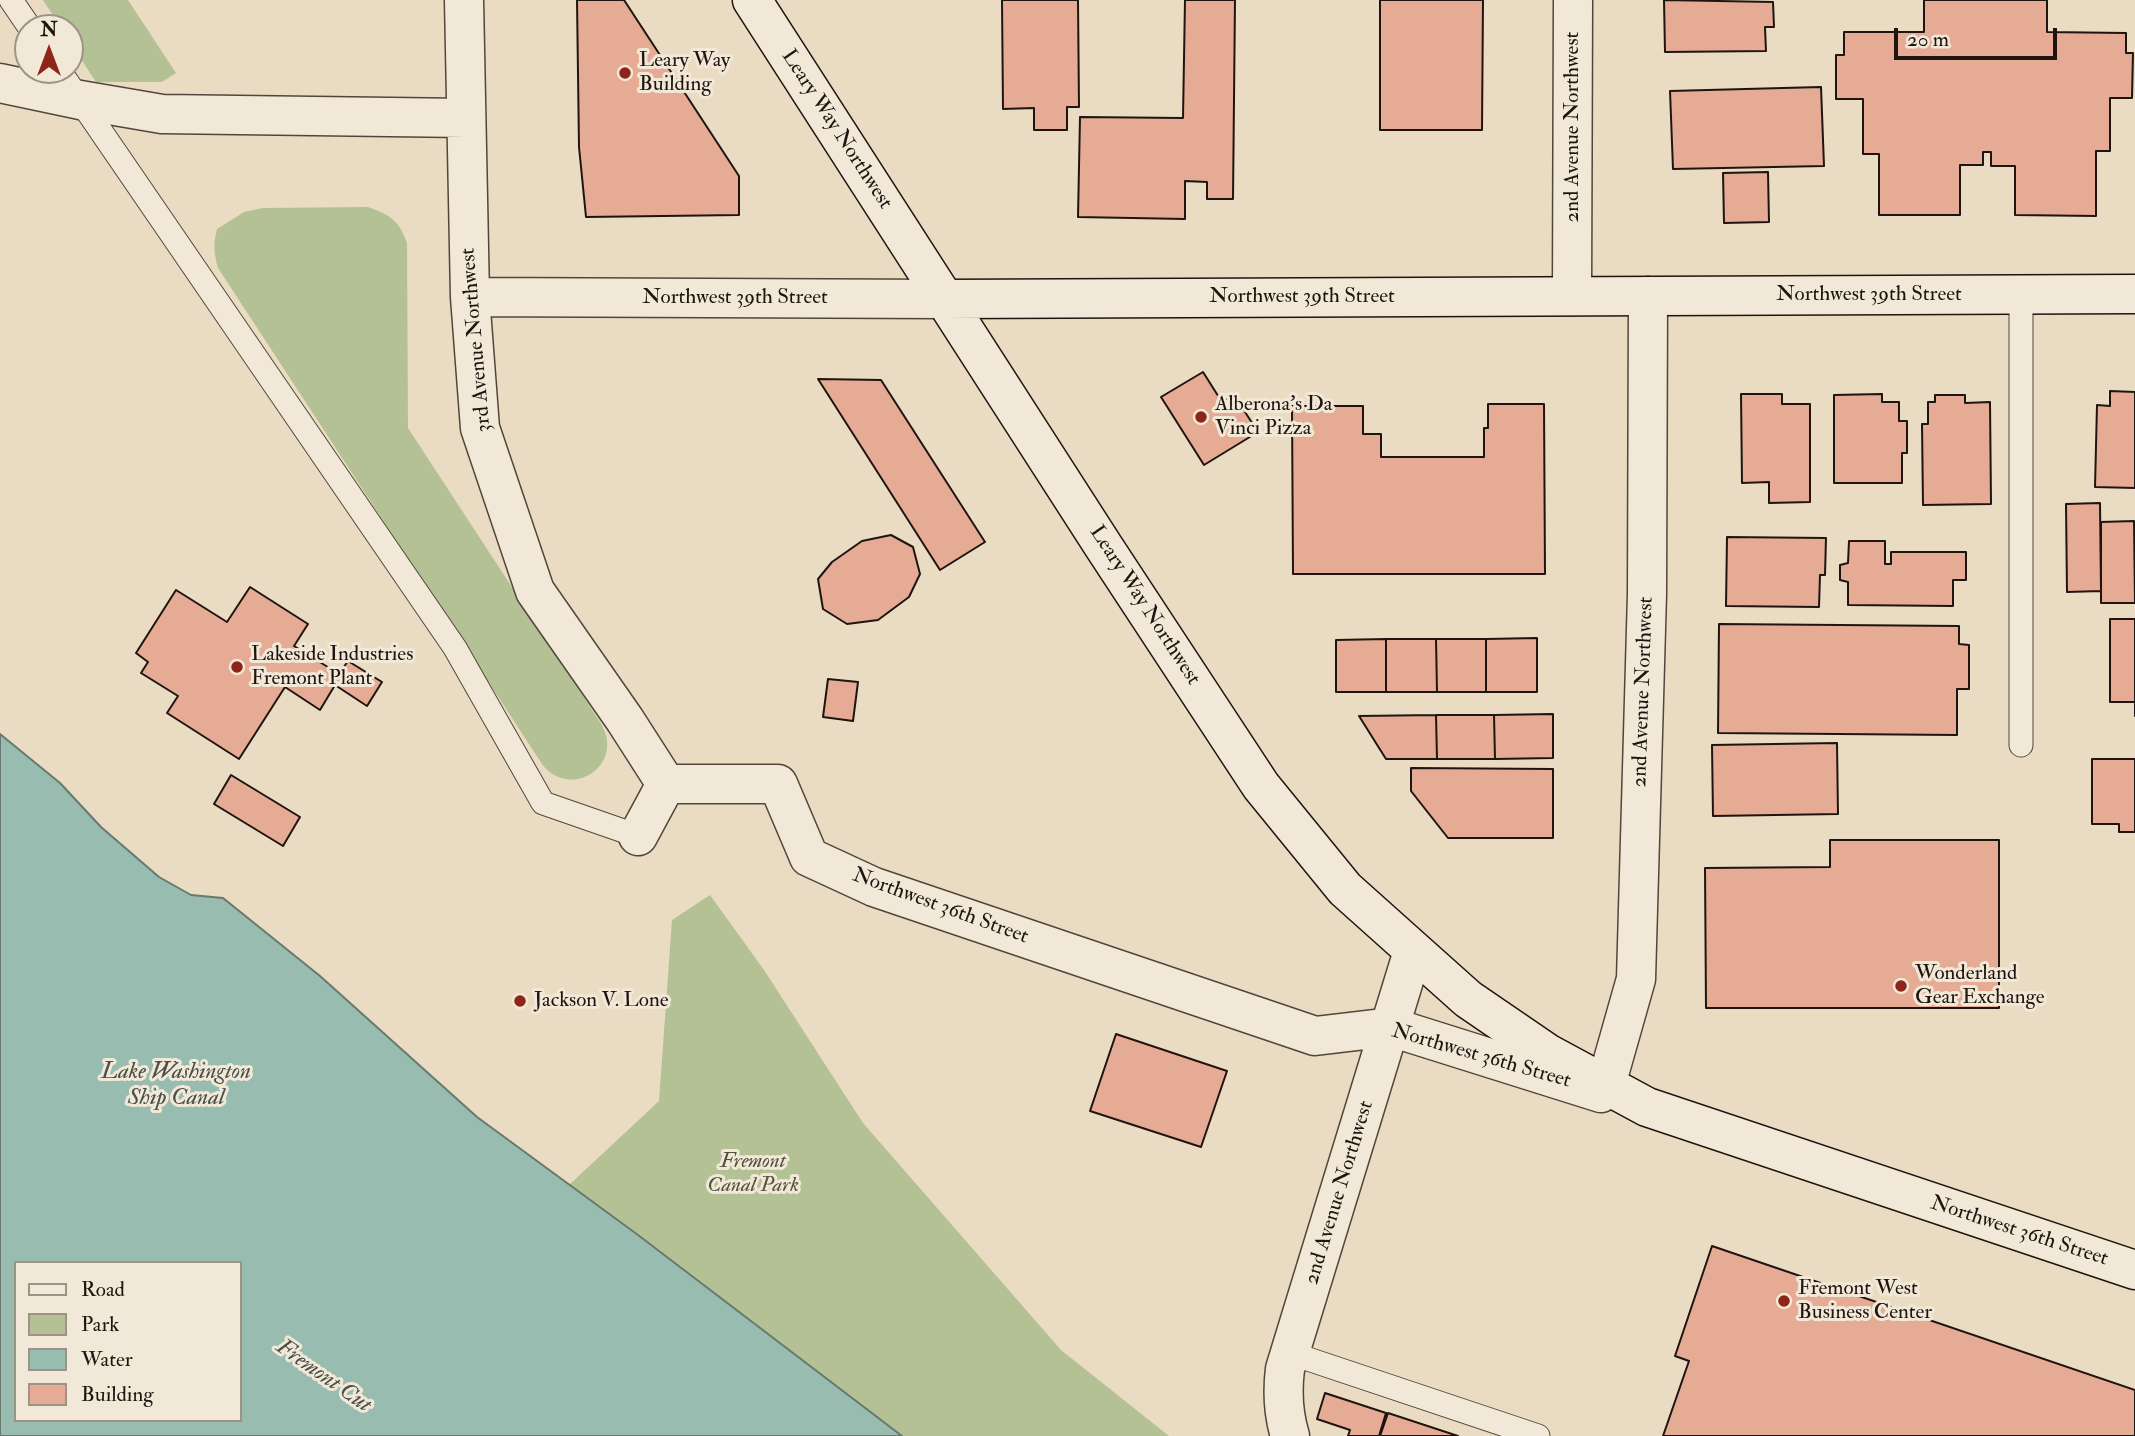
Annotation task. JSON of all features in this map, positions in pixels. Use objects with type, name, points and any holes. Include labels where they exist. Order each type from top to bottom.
[{"type":"street","name":"3rd Avenue Northwest","points":[[464,0],[470,297],[480,428],[535,591],[666,784]]},
{"type":"street","name":"Leary Way Northwest","points":[[752,0],[1261,786],[1345,890],[1468,999],[1547,1053],[1647,1107]]},
{"type":"street","name":"2nd Avenue Northwest","points":[[1572,296],[1573,0]]},
{"type":"street","points":[[0,83],[70,85],[162,114],[466,118]]},
{"type":"street","name":"Northwest 39th Street","points":[[470,297],[945,299],[2135,294]]},
{"type":"street","name":"2nd Avenue Northwest","points":[[1606,1085],[1636,979],[1647,593],[1648,296]]},
{"type":"street","points":[[638,836],[666,784]]},
{"type":"street","name":"Northwest 36th Street","points":[[666,784],[778,784],[809,857],[874,887],[1315,1036],[1391,1027],[1647,1107],[2135,1270]]},
{"type":"street","name":"2nd Avenue Northwest","points":[[1290,1436],[1284,1417],[1282,1392],[1290,1353],[1413,951]]},
{"type":"lane","points":[[70,85],[455,648],[543,803],[638,836]]},
{"type":"lane","points":[[2021,294],[2021,745]]},
{"type":"lane","points":[[1290,1353],[1538,1436]]},
{"type":"green space","points":[[43,0],[128,0],[176,73],[162,82],[96,82],[84,64],[84,14],[52,14]]},
{"type":"green space","points":[[368,207],[393,219],[407,243],[408,428],[602,725],[607,741],[604,760],[591,774],[583,778],[564,779],[552,774],[542,764],[218,268],[214,249],[217,229],[244,212],[263,208]]},
{"type":"green space","name":"Fremont Canal Park","points":[[710,895],[764,970],[863,1123],[1061,1350],[1169,1436],[902,1436],[569,1185],[659,1101],[672,920]]},
{"type":"water","name":"Lake Washington Ship Canal","points":[[0,734],[60,783],[101,827],[159,877],[191,895],[223,898],[320,976],[477,1117],[638,1235],[902,1436],[0,1436]]},
{"type":"building","name":"Leary Way Building","points":[[577,0],[624,0],[739,176],[739,215],[586,217],[579,147]]},
{"type":"building","points":[[1002,0],[1078,0],[1079,107],[1067,107],[1067,130],[1034,130],[1034,108],[1003,109]]},
{"type":"building","points":[[1185,0],[1235,0],[1233,199],[1207,199],[1207,182],[1185,181],[1185,219],[1078,217],[1080,117],[1183,118]]},
{"type":"building","points":[[1380,0],[1483,0],[1482,130],[1380,130]]},
{"type":"building","points":[[1664,0],[1773,2],[1774,27],[1765,27],[1766,51],[1665,52]]},
{"type":"building","points":[[1924,0],[2047,0],[2047,32],[2126,33],[2126,53],[2133,53],[2132,98],[2110,98],[2110,151],[2096,151],[2096,216],[2015,215],[2015,166],[1991,166],[1991,152],[1983,152],[1983,165],[1960,165],[1960,215],[1879,215],[1879,154],[1863,154],[1863,99],[1836,99],[1836,55],[1844,55],[1844,32],[1924,32]]},
{"type":"building","points":[[1821,87],[1824,166],[1673,169],[1670,91]]},
{"type":"building","points":[[1768,172],[1769,222],[1724,223],[1723,173]]},
{"type":"building","points":[[1203,372],[1222,402],[1234,395],[1258,432],[1204,465],[1161,397]]},
{"type":"building","points":[[818,379],[881,380],[985,542],[940,570]]},
{"type":"building","points":[[2110,391],[2135,392],[2135,488],[2095,487],[2097,405],[2110,406]]},
{"type":"building","points":[[1741,394],[1782,394],[1782,404],[1810,404],[1810,502],[1769,503],[1769,482],[1742,483]]},
{"type":"building","points":[[1882,394],[1882,402],[1899,402],[1899,421],[1907,421],[1907,453],[1902,453],[1902,483],[1834,483],[1834,395]]},
{"type":"building","points":[[1935,395],[1965,395],[1965,403],[1990,402],[1991,504],[1923,505],[1922,424],[1928,424],[1928,402],[1935,402]]},
{"type":"building","points":[[1488,404],[1544,404],[1545,574],[1293,574],[1292,406],[1363,406],[1363,434],[1381,434],[1381,457],[1484,457],[1484,428],[1488,428]]},
{"type":"building","points":[[2100,503],[2101,591],[2067,592],[2066,504]]},
{"type":"building","points":[[2134,521],[2135,603],[2101,603],[2101,522]]},
{"type":"building","points":[[891,535],[913,547],[920,574],[909,597],[878,620],[847,624],[823,609],[818,579],[832,562],[862,541]]},
{"type":"building","points":[[1727,537],[1826,538],[1825,575],[1820,575],[1819,607],[1726,606]]},
{"type":"building","points":[[1849,541],[1885,541],[1885,564],[1891,564],[1891,552],[1966,552],[1966,580],[1953,580],[1953,606],[1848,605],[1848,582],[1840,580],[1840,565],[1848,563]]},
{"type":"building","name":"Lakeside Industries Fremont Plant","points":[[250,587],[308,624],[294,646],[339,674],[348,661],[382,682],[367,706],[335,685],[320,710],[285,687],[239,759],[167,713],[178,696],[141,673],[148,662],[136,653],[176,590],[227,622]]},
{"type":"building","points":[[2110,619],[2135,619],[2135,702],[2110,702]]},
{"type":"building","points":[[1719,624],[1959,626],[1959,644],[1969,645],[1969,689],[1957,689],[1957,735],[1718,733]]},
{"type":"building","points":[[1537,638],[1537,692],[1486,692],[1486,639]]},
{"type":"building","points":[[1386,639],[1386,692],[1336,692],[1336,640]]},
{"type":"building","points":[[1386,639],[1436,639],[1437,692],[1386,692]]},
{"type":"building","points":[[1436,639],[1486,639],[1486,692],[1437,692]]},
{"type":"building","points":[[828,679],[858,682],[853,721],[823,717]]},
{"type":"building","points":[[1553,714],[1553,758],[1495,759],[1494,715]]},
{"type":"building","points":[[1436,715],[1437,759],[1386,759],[1359,716]]},
{"type":"building","points":[[1436,715],[1494,715],[1495,759],[1437,759]]},
{"type":"building","points":[[1837,743],[1838,814],[1713,816],[1712,745]]},
{"type":"building","points":[[2092,759],[2135,759],[2135,832],[2119,832],[2119,824],[2092,824]]},
{"type":"building","points":[[1411,768],[1553,769],[1553,838],[1448,838],[1411,791]]},
{"type":"building","points":[[231,775],[300,817],[283,846],[214,804]]},
{"type":"building","points":[[1830,840],[1999,840],[1999,1008],[1706,1008],[1705,868],[1830,867]]},
{"type":"building","points":[[1116,1034],[1227,1071],[1201,1147],[1090,1111]]},
{"type":"building","name":"Fremont West Business Center","points":[[1712,1246],[2135,1390],[2135,1436],[1663,1436],[1689,1361],[1675,1356]]},
{"type":"building","points":[[1325,1393],[1386,1413],[1379,1436],[1348,1436],[1350,1430],[1317,1419]]},
{"type":"building","points":[[1388,1413],[1458,1436],[1380,1436]]},
{"type":"place","name":"Leary Way Building","points":[[625,73]]},
{"type":"place","name":"Alberona's Da Vinci Pizza","points":[[1201,417]]},
{"type":"place","name":"Lakeside Industries Fremont Plant","points":[[237,667]]},
{"type":"place","name":"Wonderland Gear Exchange","points":[[1901,986]]},
{"type":"place","name":"Jackson V. Lone","points":[[520,1001]]},
{"type":"place","name":"Fremont West Business Center","points":[[1784,1301]]},
{"type":"water label","name":"Fremont Cut","points":[[323,1377]]}]
